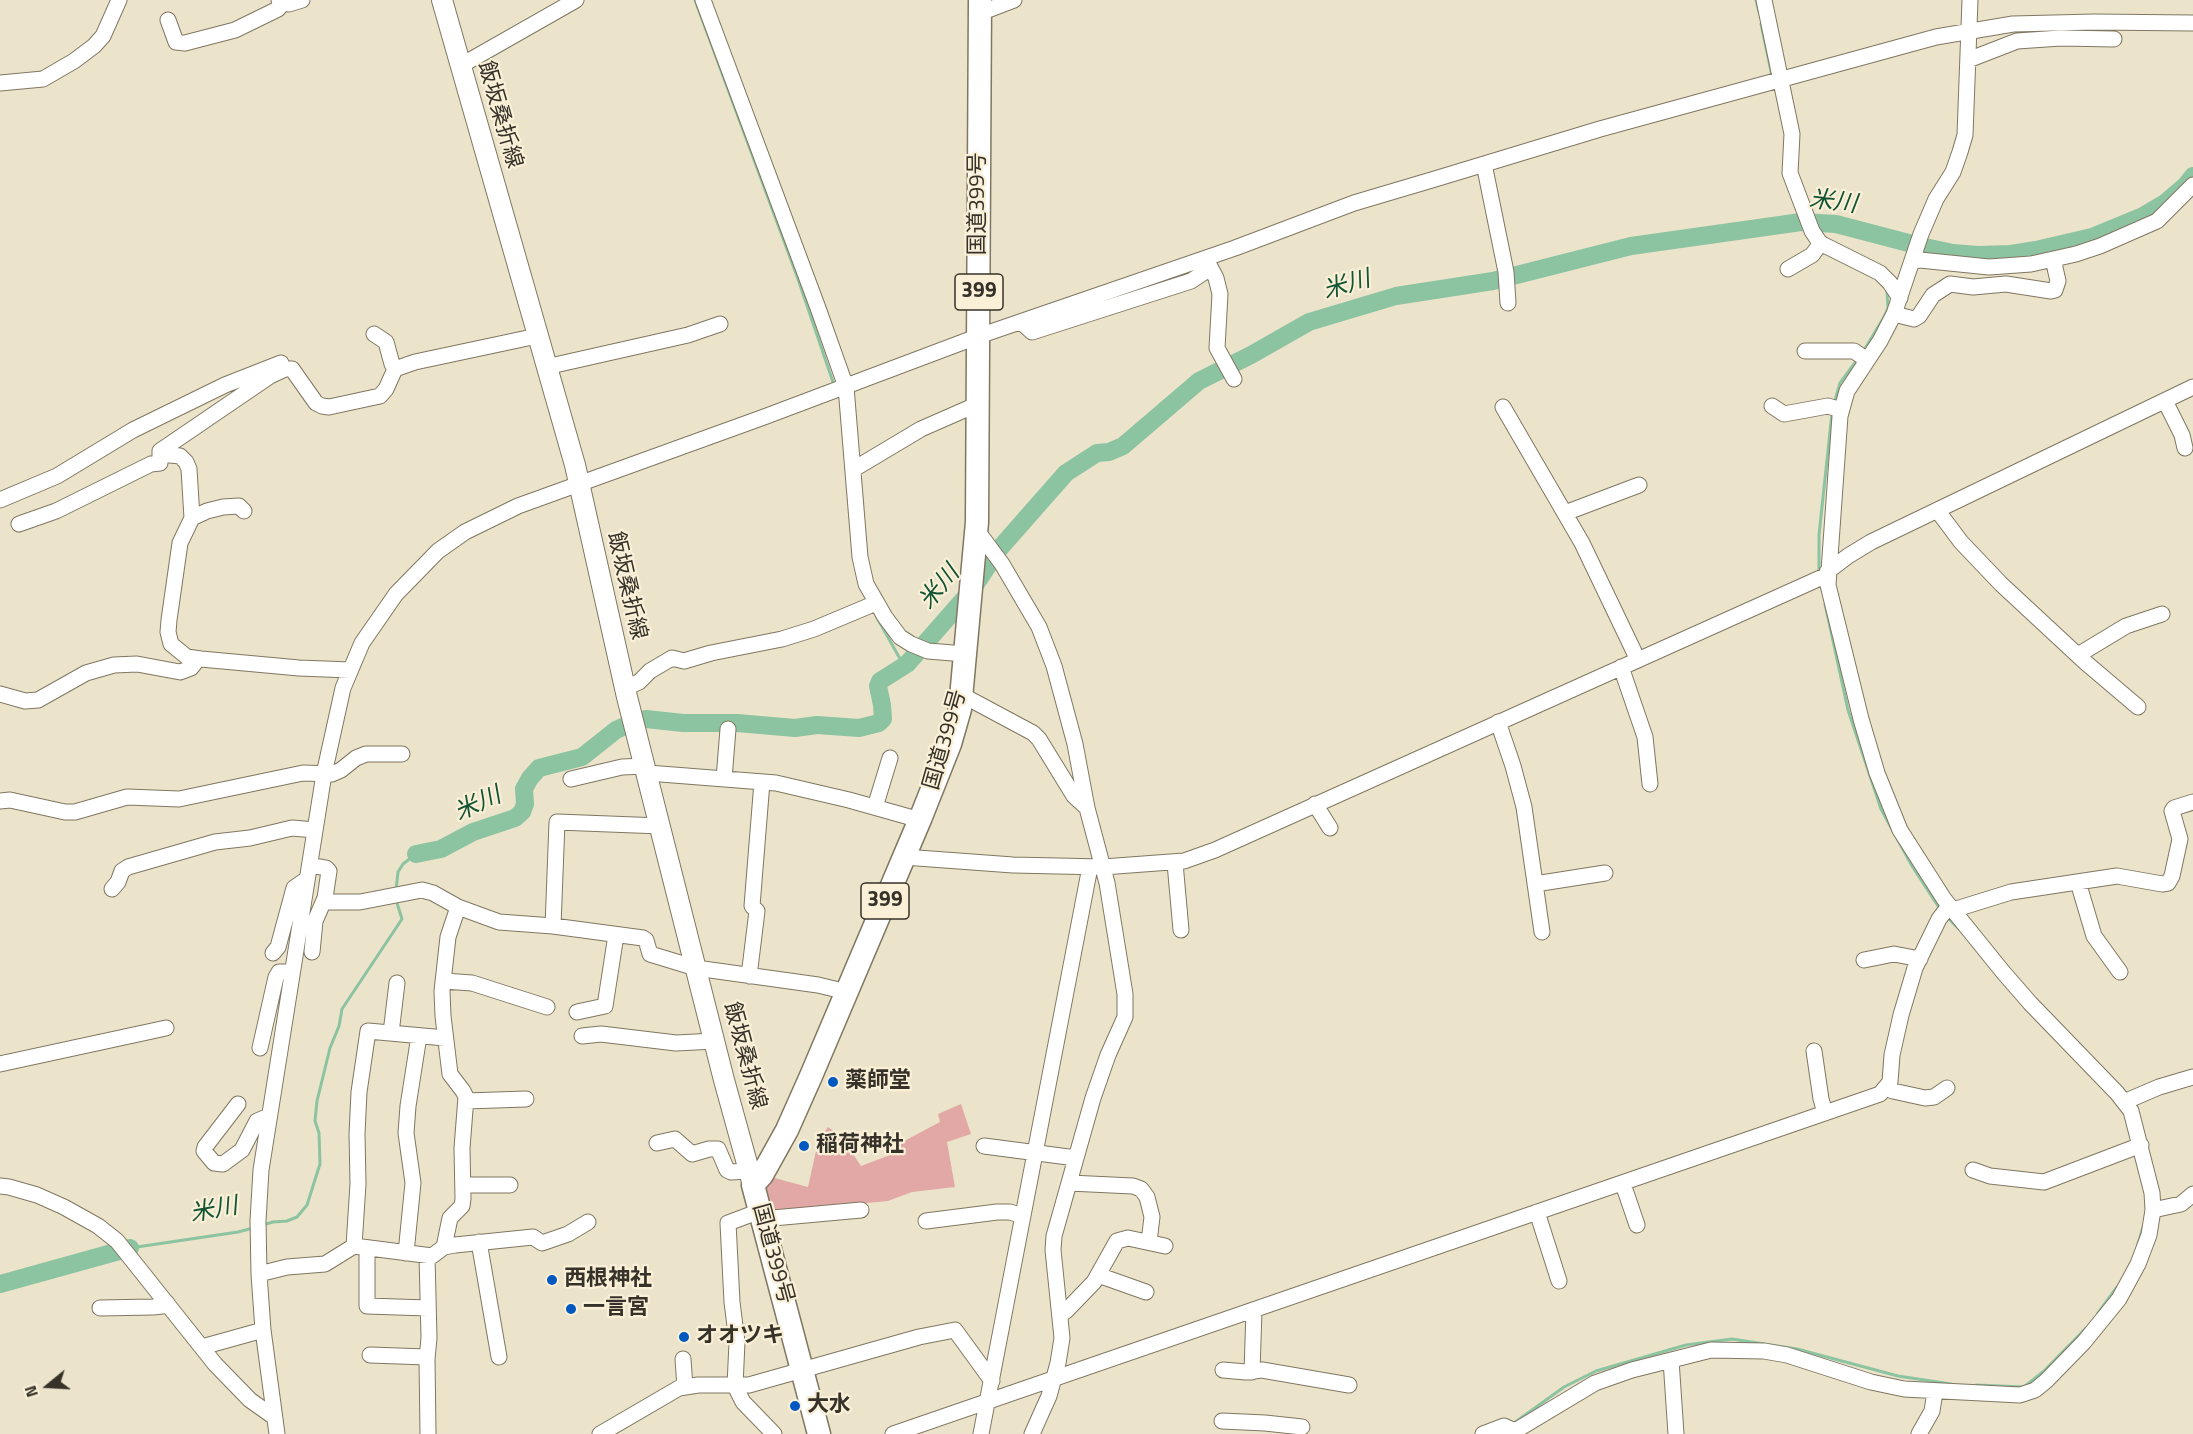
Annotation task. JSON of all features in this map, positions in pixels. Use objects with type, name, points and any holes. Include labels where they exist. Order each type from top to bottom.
[{"type":"highway","name":"国道399号","points":[[819,1434],[751,1178],[762,1175],[786,1130],[847,992],[950,744],[962,695],[976,530],[980,7]]},
{"type":"main road","name":"飯坂桑折線","points":[[442,0],[579,486],[633,721],[751,1178]]},
{"type":"street","points":[[0,83],[43,79],[74,61],[103,36],[119,0]]},
{"type":"street","points":[[168,20],[176,42],[185,43],[235,30],[278,9],[281,2],[302,0]]},
{"type":"street","points":[[460,66],[576,0]]},
{"type":"street","points":[[703,0],[818,308],[839,389],[854,469],[862,571],[872,605],[900,638],[922,648],[965,654]]},
{"type":"street","points":[[980,7],[1014,0]]},
{"type":"street","points":[[1764,0],[1792,135],[1790,173],[1817,242],[1880,273],[1900,298]]},
{"type":"street","points":[[1483,1434],[1510,1430],[1595,1383],[1632,1370],[1711,1350],[1764,1351],[1812,1362],[1871,1382],[1904,1389],[2020,1395],[2035,1390],[2046,1381],[2084,1342],[2119,1299],[2138,1264],[2149,1234],[2154,1210],[2152,1193],[2137,1146],[2131,1110],[1947,911],[1900,831],[1877,773],[1828,585],[1823,576],[1837,408],[1863,357],[1894,314],[1921,234],[1936,200],[1953,172],[1965,135],[1970,0]]},
{"type":"street","points":[[277,1434],[263,1330],[259,1274],[258,1221],[261,1170],[324,774],[343,688],[362,643],[391,602],[416,572],[438,551],[465,532],[518,506],[579,486],[979,336],[1207,264],[1354,203],[1600,129],[1936,37],[2025,24],[2193,23]]},
{"type":"street","points":[[1968,60],[2017,42],[2061,38],[2114,39]]},
{"type":"street","points":[[1485,164],[1507,278],[1508,303]]},
{"type":"street","points":[[1913,259],[1989,267],[2031,264],[2053,259],[2100,246],[2157,221],[2193,185]]},
{"type":"street","points":[[1788,269],[1805,261],[1817,242]]},
{"type":"street","points":[[1894,314],[1910,319],[1919,316],[1933,295],[1950,284],[1973,286],[2006,284],[2055,290],[2058,281],[2053,259]]},
{"type":"street","points":[[1207,264],[1220,294],[1217,343],[1229,371]]},
{"type":"street","points":[[546,367],[688,335],[720,324]]},
{"type":"street","points":[[374,334],[386,342],[395,369]]},
{"type":"street","points":[[20,524],[56,511],[151,464],[160,463],[160,451],[278,371],[290,368],[316,403],[328,407],[380,396],[386,389],[395,369],[415,362],[537,336]]},
{"type":"street","points":[[1805,351],[1854,351],[1863,357]]},
{"type":"street","points":[[0,500],[57,476],[133,430],[254,372],[294,361],[300,367],[304,377],[304,386]]},
{"type":"street","points":[[904,857],[1013,865],[1096,867],[1184,861],[1215,850],[1823,576],[1848,556],[1871,542],[2193,387]]},
{"type":"street","points":[[2165,401],[2182,435],[2185,448]]},
{"type":"street","points":[[854,469],[921,429],[978,404]]},
{"type":"street","points":[[1772,406],[1784,414],[1837,408]]},
{"type":"street","points":[[1503,407],[1582,543],[1638,660]]},
{"type":"street","points":[[161,454],[180,456],[186,462],[189,469],[192,518],[180,543],[168,632],[171,644],[187,657],[198,659],[350,670]]},
{"type":"street","points":[[1565,513],[1639,485]]},
{"type":"street","points":[[192,518],[223,507],[239,506],[244,511]]},
{"type":"street","points":[[1937,510],[1960,542],[2001,584],[2138,707]]},
{"type":"street","points":[[976,530],[993,550],[1039,627],[1053,666],[1075,744],[1096,867],[1125,994],[1125,1017],[1108,1054],[1054,1236],[1053,1250],[1062,1338],[1049,1396],[1032,1434]]},
{"type":"street","points":[[625,688],[639,682],[650,671],[672,658],[684,661],[711,653],[782,639],[814,629],[872,605]]},
{"type":"street","points":[[2078,655],[2126,626],[2162,614]]},
{"type":"street","points":[[0,694],[25,701],[38,700],[86,673],[114,665],[137,664],[180,672],[191,668],[198,659]]},
{"type":"street","points":[[1621,668],[1645,736],[1650,784]]},
{"type":"street","points":[[962,695],[1034,733],[1074,796],[1087,808]]},
{"type":"street","points":[[1498,722],[1514,765],[1524,807],[1542,932]]},
{"type":"street","points":[[724,779],[728,729]]},
{"type":"street","points":[[0,801],[9,800],[65,813],[75,812],[127,796],[179,799],[303,774],[337,772],[356,758],[366,754],[402,754]]},
{"type":"street","points":[[875,807],[890,758]]},
{"type":"street","points":[[571,779],[622,767],[776,783],[920,820]]},
{"type":"street","points":[[748,976],[757,911],[752,906],[762,782]]},
{"type":"street","points":[[893,1434],[1880,1094],[1890,1082],[1892,1055],[1901,1015],[1920,959],[1947,911],[2011,892],[2117,876],[2168,883],[2172,876],[2180,839],[2172,811],[2174,808],[2193,802]]},
{"type":"street","points":[[1315,804],[1330,828]]},
{"type":"street","points":[[553,926],[556,822],[661,826]]},
{"type":"street","points":[[112,889],[118,882],[122,871],[128,867],[206,844],[250,838],[292,828],[315,830]]},
{"type":"street","points":[[1174,862],[1181,930]]},
{"type":"street","points":[[981,1434],[1035,1152],[1096,867]]},
{"type":"street","points":[[273,953],[278,947],[294,888],[309,872],[326,868],[329,871],[325,898],[315,921],[312,952]]},
{"type":"street","points":[[1535,884],[1605,873]]},
{"type":"street","points":[[2078,882],[2094,936],[2120,972]]},
{"type":"street","points":[[325,898],[328,902],[336,903],[388,897],[422,890],[433,893],[458,907],[499,922],[553,926],[643,938],[646,940],[650,954],[696,968],[818,985],[847,992]]},
{"type":"street","points":[[444,1247],[450,1218],[462,1206],[463,1185],[462,1148],[466,1101],[463,1091],[450,1074],[443,1016],[448,937],[458,907]]},
{"type":"street","points":[[577,1012],[605,1006],[616,935]]},
{"type":"street","points":[[1864,960],[1894,954],[1920,959]]},
{"type":"street","points":[[260,1048],[276,977],[279,972],[291,972]]},
{"type":"street","points":[[444,981],[472,983],[547,1007]]},
{"type":"street","points":[[391,1033],[397,983]]},
{"type":"street","points":[[0,1064],[166,1029]]},
{"type":"street","points":[[428,1308],[367,1306],[360,1247],[357,1134],[359,1092],[368,1031],[445,1038]]},
{"type":"street","points":[[582,1036],[601,1034],[676,1042],[715,1041]]},
{"type":"street","points":[[406,1253],[413,1183],[406,1133],[407,1115],[419,1036]]},
{"type":"street","points":[[1814,1051],[1825,1113]]},
{"type":"street","points":[[2124,1102],[2159,1087],[2193,1077]]},
{"type":"street","points":[[1886,1088],[1925,1098],[1934,1097],[1947,1088]]},
{"type":"street","points":[[466,1101],[526,1099]]},
{"type":"street","points":[[238,1104],[205,1147],[204,1151],[214,1163],[223,1164],[242,1150],[257,1121],[269,1116]]},
{"type":"street","points":[[657,1143],[675,1139],[692,1160],[709,1149],[718,1149],[727,1170],[751,1178]]},
{"type":"street","points":[[984,1146],[1076,1158]]},
{"type":"street","points":[[1973,1170],[1990,1176],[2044,1182],[2137,1146]]},
{"type":"street","points":[[1069,1183],[1133,1186],[1141,1189],[1147,1197],[1152,1217],[1149,1242]]},
{"type":"street","points":[[1623,1184],[1637,1225]]},
{"type":"street","points":[[463,1185],[510,1185]]},
{"type":"street","points":[[0,1186],[37,1195],[63,1207],[98,1226],[117,1241],[202,1347],[250,1400],[274,1417]]},
{"type":"street","points":[[2154,1210],[2181,1204],[2193,1194]]},
{"type":"street","points":[[774,1434],[743,1402],[735,1386],[738,1342],[732,1302],[728,1223],[761,1215],[861,1209]]},
{"type":"street","points":[[926,1221],[998,1212],[1010,1212],[1023,1216]]},
{"type":"street","points":[[1537,1212],[1559,1281]]},
{"type":"street","points":[[259,1274],[287,1267],[325,1264],[360,1247],[432,1256],[444,1247],[479,1242],[533,1236],[542,1243],[567,1234],[588,1221]]},
{"type":"street","points":[[1059,1315],[1066,1311],[1094,1282],[1117,1240],[1128,1238],[1165,1246]]},
{"type":"street","points":[[479,1242],[499,1357]]},
{"type":"street","points":[[426,1256],[429,1338],[427,1357],[428,1434]]},
{"type":"street","points":[[1098,1275],[1146,1292]]},
{"type":"street","points":[[100,1308],[153,1307],[167,1303]]},
{"type":"street","points":[[1252,1372],[1254,1310]]},
{"type":"street","points":[[202,1347],[263,1330]]},
{"type":"street","points":[[600,1434],[663,1397],[685,1387],[749,1385],[920,1337],[955,1330],[992,1381]]},
{"type":"street","points":[[370,1355],[427,1357]]},
{"type":"street","points":[[683,1359],[685,1387]]},
{"type":"street","points":[[1671,1360],[1676,1434]]},
{"type":"street","points":[[1223,1371],[1262,1370],[1349,1385]]},
{"type":"street","points":[[1919,1434],[1932,1411],[1935,1392]]},
{"type":"street","points":[[1222,1421],[1258,1428],[1302,1427]]},
{"type":"shaded area","points":[[961,1104],[971,1134],[947,1142],[955,1187],[912,1192],[888,1201],[771,1212],[761,1193],[767,1176],[808,1187],[818,1142],[828,1127],[841,1136],[861,1166],[890,1155],[889,1149],[940,1122],[938,1114]]},
{"type":"waterway","points":[[695,0],[798,279],[834,385]]},
{"type":"waterway","points":[[1756,0],[1759,12]]},
{"type":"waterway","points":[[1761,24],[1772,76]]},
{"type":"waterway","name":"米川","points":[[416,854],[441,849],[473,832],[515,818],[522,812],[525,804],[524,789],[539,768],[582,757],[616,730],[636,721],[646,719],[683,723],[737,723],[795,728],[817,725],[859,728],[879,723],[883,719],[878,686],[880,681],[907,664],[971,591],[1000,548],[1066,473],[1097,453],[1109,452],[1123,446],[1199,381],[1309,322],[1396,296],[1493,281],[1631,246],[1801,222],[1836,224],[1953,253],[2011,254],[2036,250],[2092,237],[2143,216],[2165,203],[2193,176]]},
{"type":"waterway","points":[[1863,352],[1888,308],[1887,291]]},
{"type":"waterway","points":[[1834,404],[1840,383],[1857,360]]},
{"type":"waterway","points":[[1819,574],[1819,535],[1832,413]]},
{"type":"waterway","points":[[1825,604],[1848,710],[1881,809],[1912,866],[1940,909]]},
{"type":"waterway","points":[[876,616],[899,657],[907,664]]},
{"type":"waterway","name":"米川","points":[[396,890],[398,872],[403,864],[416,854]]},
{"type":"waterway","name":"米川","points":[[262,1225],[297,1217],[307,1205],[320,1164],[319,1133],[315,1121],[317,1101],[330,1048],[339,1026],[342,1009],[402,919],[396,900]]},
{"type":"waterway","points":[[1946,916],[1959,929]]},
{"type":"waterway","points":[[2138,1244],[2143,1227]]},
{"type":"waterway","name":"米川","points":[[130,1248],[253,1228]]},
{"type":"waterway","name":"米川","points":[[0,1284],[130,1248]]},
{"type":"waterway","points":[[2098,1313],[2117,1287]]},
{"type":"waterway","points":[[1976,1385],[2024,1387],[2044,1371],[2086,1328]]},
{"type":"waterway","points":[[1514,1423],[1564,1387],[1596,1371],[1686,1345],[1732,1339],[1797,1349],[1898,1376],[1951,1384]]},
{"type":"place","name":"薬師堂","points":[[833,1082]]},
{"type":"place","name":"稲荷神社","points":[[804,1146]]},
{"type":"place","name":"西根神社","points":[[552,1280]]},
{"type":"place","name":"一言宮","points":[[571,1309]]},
{"type":"place","name":"オオツキ","points":[[684,1337]]},
{"type":"place","name":"大水","points":[[795,1406]]}]
